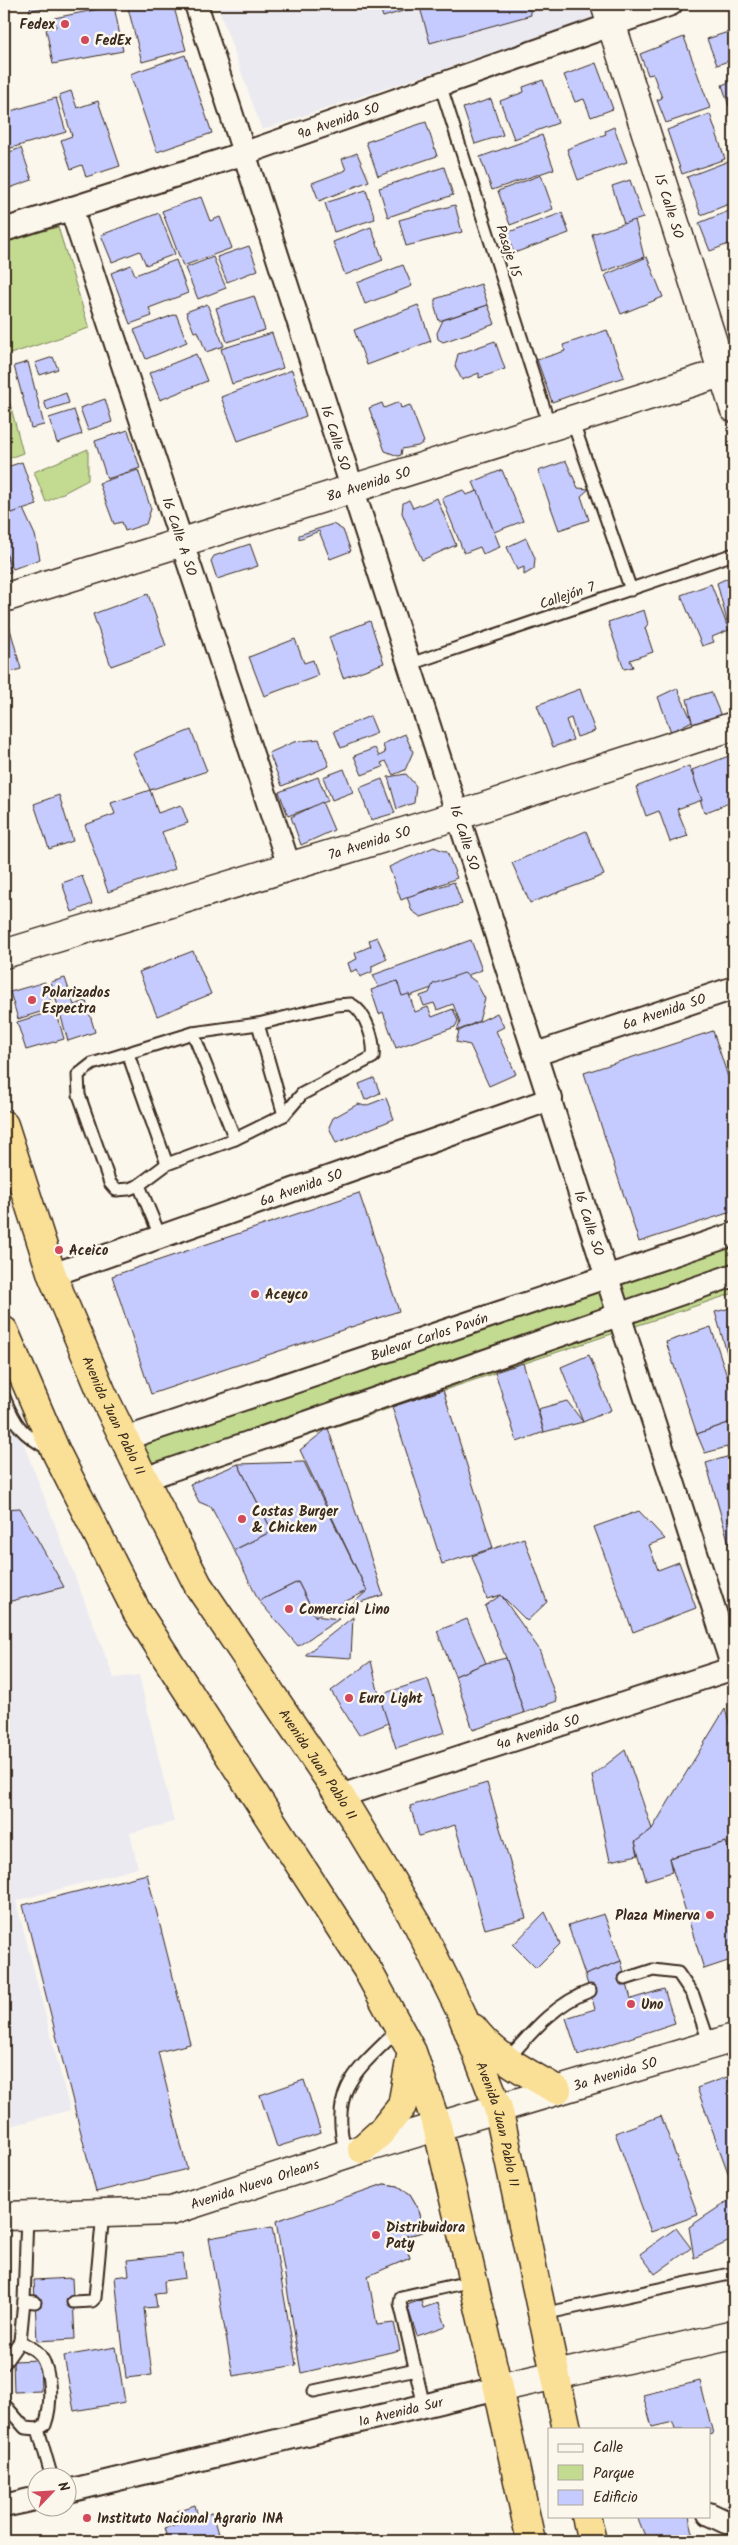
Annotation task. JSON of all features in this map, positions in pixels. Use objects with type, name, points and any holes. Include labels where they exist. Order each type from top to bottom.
[{"type":"highway","name":"Avenida Juan Pablo II","points":[[4,1125],[52,1275],[124,1439],[198,1585],[340,1796],[418,1925],[462,2012],[498,2108],[567,2428]]},
{"type":"highway","points":[[4,1331],[57,1454],[137,1612],[367,1969],[406,2040],[438,2126],[531,2541]]},
{"type":"highway","points":[[462,2012],[482,2039],[506,2061],[558,2090]]},
{"type":"highway","points":[[354,2151],[381,2132],[402,2106],[406,2040]]},
{"type":"highway","points":[[586,2518],[592,2541]]},
{"type":"street","name":"16 Calle SO","points":[[196,4],[734,1669]]},
{"type":"street","name":"9a Avenida SO","points":[[4,230],[244,153],[440,84],[608,14],[671,4]]},
{"type":"street","name":"15 Calle SO","points":[[608,14],[728,370],[734,408]]},
{"type":"street","name":"16 Calle A SO","points":[[71,208],[289,866]]},
{"type":"street","name":"8a Avenida SO","points":[[4,598],[728,370]]},
{"type":"street","name":"7a Avenida SO","points":[[4,954],[459,815],[734,726]]},
{"type":"street","name":"6a Avenida SO","points":[[536,1054],[734,988]]},
{"type":"street","name":"6a Avenida SO","points":[[52,1275],[551,1099]]},
{"type":"street","name":"Bulevar Carlos Pavón","points":[[124,1439],[734,1234]]},
{"type":"street","points":[[144,1479],[734,1275]]},
{"type":"street","name":"4a Avenida SO","points":[[340,1796],[734,1669]]},
{"type":"street","name":"3a Avenida SO","points":[[498,2108],[722,2042]]},
{"type":"street","name":"Avenida Nueva Orleans","points":[[15,2215],[171,2211],[354,2151],[498,2108]]},
{"type":"street","name":"1a Avenida Sur","points":[[78,2489],[498,2388],[734,2335]]},
{"type":"street","points":[[4,2506],[28,2500]]},
{"type":"street","points":[[710,2514],[726,2522],[734,2520]]},
{"type":"lane","name":"Pasaje 15","points":[[440,84],[561,423],[631,590]]},
{"type":"lane","name":"Callejón 7","points":[[410,664],[734,554]]},
{"type":"lane","points":[[351,1004],[358,1008],[373,1040],[373,1057],[302,1094],[284,1115],[235,1139],[167,1164],[139,1186],[116,1190],[110,1183],[79,1095],[78,1075],[92,1064],[193,1033],[258,1024],[336,1005],[351,1004]]},
{"type":"lane","points":[[258,1024],[284,1115]]},
{"type":"lane","points":[[193,1033],[235,1139]]},
{"type":"lane","points":[[128,1054],[167,1164]]},
{"type":"lane","points":[[139,1186],[160,1236]]},
{"type":"lane","points":[[4,1397],[12,1418],[26,1437],[57,1454]]},
{"type":"lane","points":[[626,1980],[653,1970],[678,1973],[722,2042]]},
{"type":"lane","points":[[506,2061],[532,2031],[555,2011],[578,1995],[590,1991]]},
{"type":"lane","points":[[354,2151],[340,2130],[340,2108],[352,2076],[406,2040]]},
{"type":"lane","points":[[73,2302],[95,2298],[104,2213]]},
{"type":"lane","points":[[4,2364],[20,2341],[29,2301],[15,2215]]},
{"type":"lane","points":[[543,2314],[734,2272]]},
{"type":"lane","points":[[424,2406],[400,2303],[401,2297],[473,2281]]},
{"type":"lane","points":[[4,2404],[25,2428],[38,2429],[45,2425],[48,2416],[48,2384],[45,2365],[39,2353],[20,2341]]},
{"type":"lane","points":[[314,2391],[416,2369]]},
{"type":"lane","points":[[38,2429],[49,2468]]},
{"type":"shaded area","points":[[217,4],[593,4],[598,17],[262,130]]},
{"type":"shaded area","points":[[4,1393],[114,1678],[139,1675],[174,1822],[130,1833],[138,1868],[16,1901],[70,2110],[4,2128]]},
{"type":"green space","points":[[58,227],[89,328],[4,356],[4,242]]},
{"type":"green space","points":[[4,381],[23,453],[4,460]]},
{"type":"green space","points":[[88,449],[88,480],[46,502],[34,472]]},
{"type":"green space","points":[[734,1221],[734,1293],[152,1488],[116,1430]]},
{"type":"building","points":[[32,4],[57,4],[29,11]]},
{"type":"building","points":[[127,4],[173,4],[186,50],[142,62]]},
{"type":"building","points":[[379,4],[412,4],[413,8],[383,17]]},
{"type":"building","points":[[419,4],[528,4],[531,15],[430,43]]},
{"type":"building","name":"FedEx","points":[[114,6],[123,51],[53,64],[46,29],[56,27],[54,18]]},
{"type":"building","points":[[734,30],[734,59],[717,65],[707,39]]},
{"type":"building","points":[[684,37],[710,108],[666,123],[657,100],[662,98],[653,74],[648,75],[640,54]]},
{"type":"building","points":[[185,55],[212,133],[157,152],[130,74]]},
{"type":"building","points":[[596,63],[613,109],[591,117],[584,99],[575,102],[564,75]]},
{"type":"building","points":[[543,80],[558,123],[514,139],[500,101],[524,92],[523,87]]},
{"type":"building","points":[[734,80],[734,104],[729,106],[722,85]]},
{"type":"building","points":[[71,91],[77,108],[98,101],[120,166],[86,177],[82,165],[71,169],[61,140],[72,136],[59,95]]},
{"type":"building","points":[[56,98],[66,132],[4,150],[4,113]]},
{"type":"building","points":[[491,99],[503,135],[475,144],[463,108]]},
{"type":"building","points":[[710,114],[725,159],[682,174],[667,130]]},
{"type":"building","points":[[426,122],[437,156],[378,176],[366,142]]},
{"type":"building","points":[[614,127],[627,162],[578,180],[567,149],[606,134],[605,131]]},
{"type":"building","points":[[542,135],[554,169],[492,190],[480,157]]},
{"type":"building","points":[[21,148],[32,180],[4,190],[4,154]]},
{"type":"building","points":[[357,153],[369,181],[319,201],[312,183],[346,170],[342,159]]},
{"type":"building","points":[[734,159],[734,202],[701,215],[687,177]]},
{"type":"building","points":[[444,167],[453,195],[388,217],[379,188]]},
{"type":"building","points":[[541,175],[553,209],[510,225],[498,191]]},
{"type":"building","points":[[630,180],[643,218],[624,224],[612,186]]},
{"type":"building","points":[[366,190],[375,219],[334,232],[325,203]]},
{"type":"building","points":[[201,197],[210,221],[220,217],[232,248],[183,266],[162,211]]},
{"type":"building","points":[[455,205],[462,232],[406,246],[399,220]]},
{"type":"building","points":[[734,209],[734,242],[710,251],[699,223]]},
{"type":"building","points":[[159,213],[175,254],[146,265],[140,251],[112,262],[101,235]]},
{"type":"building","points":[[562,213],[569,233],[514,253],[506,233]]},
{"type":"building","points":[[635,220],[644,257],[603,272],[592,234]]},
{"type":"building","points":[[371,227],[383,260],[345,275],[333,242]]},
{"type":"building","points":[[249,246],[258,270],[227,282],[217,257]]},
{"type":"building","points":[[213,257],[226,288],[198,299],[185,268]]},
{"type":"building","points":[[647,257],[663,297],[621,314],[605,275]]},
{"type":"building","points":[[176,260],[188,293],[149,308],[152,316],[130,324],[111,273],[131,265],[135,275]]},
{"type":"building","points":[[403,265],[412,286],[365,304],[357,283]]},
{"type":"building","points":[[481,284],[488,305],[439,321],[435,308],[435,299]]},
{"type":"building","points":[[254,296],[265,330],[227,342],[216,308]]},
{"type":"building","points":[[207,304],[224,346],[206,352],[198,331],[194,332],[186,312]]},
{"type":"building","points":[[418,305],[431,341],[367,365],[354,330]]},
{"type":"building","points":[[488,305],[495,324],[443,342],[438,339],[437,333],[443,320]]},
{"type":"building","points":[[176,314],[187,342],[146,359],[134,330]]},
{"type":"building","points":[[607,330],[624,377],[552,402],[537,360],[565,351],[563,345]]},
{"type":"building","points":[[272,333],[283,368],[232,384],[221,349]]},
{"type":"building","points":[[495,341],[505,369],[479,378],[479,373],[462,380],[455,366],[458,354]]},
{"type":"building","points":[[196,354],[207,381],[160,400],[149,373]]},
{"type":"building","points":[[53,357],[58,369],[40,375],[35,363]]},
{"type":"building","points":[[28,362],[44,425],[31,428],[14,366]]},
{"type":"building","points":[[292,370],[306,416],[238,441],[221,397]]},
{"type":"building","points":[[66,393],[69,403],[47,410],[44,401]]},
{"type":"building","points":[[105,399],[112,422],[88,430],[80,408]]},
{"type":"building","points":[[399,402],[401,408],[410,405],[424,442],[418,446],[402,449],[401,455],[398,456],[385,451],[369,408],[382,403],[384,408]]},
{"type":"building","points":[[74,410],[82,434],[57,443],[49,418]]},
{"type":"building","points":[[128,430],[140,468],[107,479],[95,441]]},
{"type":"building","points":[[566,461],[578,488],[589,489],[581,496],[589,520],[559,530],[538,471]]},
{"type":"building","points":[[22,462],[37,505],[4,516],[4,468]]},
{"type":"building","points":[[138,470],[151,509],[146,524],[125,531],[122,522],[114,524],[99,483]]},
{"type":"building","points":[[502,470],[523,521],[494,532],[473,482]]},
{"type":"building","points":[[463,490],[466,495],[478,491],[500,547],[483,554],[480,547],[464,553],[442,498]]},
{"type":"building","points":[[437,498],[456,545],[422,560],[402,513],[403,503],[409,500],[413,508]]},
{"type":"building","points":[[23,509],[35,535],[40,559],[13,569],[4,549],[4,516]]},
{"type":"building","points":[[333,524],[343,530],[351,551],[330,559],[319,531],[299,539],[299,535]]},
{"type":"building","points":[[526,538],[535,558],[534,569],[524,575],[524,567],[517,570],[507,547]]},
{"type":"building","points":[[250,544],[258,566],[217,579],[211,561],[214,556]]},
{"type":"building","points":[[4,548],[11,572],[4,573]]},
{"type":"building","points":[[734,575],[734,617],[727,621],[717,583]]},
{"type":"building","points":[[711,584],[729,630],[712,637],[714,642],[702,646],[681,595]]},
{"type":"building","points":[[148,594],[166,646],[111,666],[93,614]]},
{"type":"building","points":[[644,610],[648,624],[645,628],[653,652],[630,660],[633,667],[624,669],[608,622]]},
{"type":"building","points":[[734,619],[734,642],[726,623]]},
{"type":"building","points":[[370,621],[384,663],[343,678],[329,637]]},
{"type":"building","points":[[9,625],[21,669],[4,674],[4,626]]},
{"type":"building","points":[[295,639],[304,663],[313,660],[318,676],[264,696],[249,657]]},
{"type":"building","points":[[677,688],[692,721],[671,732],[658,697]]},
{"type":"building","points":[[580,689],[595,731],[577,737],[571,718],[566,720],[573,740],[553,747],[537,705]]},
{"type":"building","points":[[711,692],[721,716],[693,726],[687,699]]},
{"type":"building","points":[[370,716],[377,733],[341,748],[334,731]]},
{"type":"building","points":[[191,730],[207,771],[150,790],[133,753]]},
{"type":"building","points":[[405,734],[413,752],[405,770],[393,775],[386,761],[381,763],[383,767],[362,775],[354,756],[375,748],[379,756],[385,753],[383,744]]},
{"type":"building","points":[[319,739],[329,766],[282,786],[269,753],[294,742]]},
{"type":"building","points":[[734,754],[734,801],[704,813],[692,770]]},
{"type":"building","points":[[689,766],[702,800],[677,809],[688,836],[670,842],[659,811],[646,816],[636,787]]},
{"type":"building","points":[[344,769],[353,792],[332,800],[323,777]]},
{"type":"building","points":[[406,774],[416,786],[414,803],[397,809],[388,777]]},
{"type":"building","points":[[318,777],[328,801],[288,816],[279,792]]},
{"type":"building","points":[[382,779],[395,813],[371,820],[359,788]]},
{"type":"building","points":[[150,790],[158,813],[181,805],[188,823],[162,832],[175,869],[108,892],[85,825],[115,814],[111,803]]},
{"type":"building","points":[[59,795],[73,841],[49,849],[34,804]]},
{"type":"building","points":[[322,802],[334,830],[301,845],[291,817]]},
{"type":"building","points":[[586,831],[604,875],[530,903],[512,863]]},
{"type":"building","points":[[434,847],[447,852],[457,878],[401,900],[389,867]]},
{"type":"building","points":[[82,876],[92,904],[72,912],[62,883]]},
{"type":"building","points":[[454,882],[462,904],[421,917],[412,911],[407,897]]},
{"type":"building","points":[[377,937],[387,959],[372,966],[372,972],[360,977],[357,969],[351,972],[348,963],[357,959],[355,953],[371,946],[369,940]]},
{"type":"building","points":[[471,940],[482,970],[401,999],[397,981],[379,989],[373,975]]},
{"type":"building","points":[[193,951],[211,994],[157,1016],[139,972]]},
{"type":"building","points":[[464,973],[476,982],[485,999],[479,1021],[457,1031],[460,1022],[453,1004],[437,1010],[434,1003],[424,1006],[420,996],[429,993],[433,984]]},
{"type":"building","points":[[65,978],[74,1005],[86,1001],[95,1032],[68,1041],[51,982]]},
{"type":"building","points":[[397,981],[402,996],[409,994],[415,1012],[428,1007],[432,1017],[453,1009],[458,1021],[455,1027],[396,1048],[383,1012],[379,1014],[371,990]]},
{"type":"building","name":"Polarizados Espectra","points":[[45,982],[53,1008],[18,1019],[10,992]]},
{"type":"building","points":[[56,1010],[64,1039],[26,1050],[17,1022]]},
{"type":"building","points":[[497,1013],[504,1027],[496,1031],[516,1074],[489,1086],[470,1045],[456,1042],[459,1031]]},
{"type":"building","points":[[713,1031],[734,1095],[734,1211],[639,1242],[584,1073]]},
{"type":"building","points":[[374,1078],[380,1093],[365,1100],[359,1084]]},
{"type":"building","points":[[386,1098],[394,1119],[336,1143],[329,1127],[333,1118],[358,1104],[365,1106]]},
{"type":"building","name":"Aceyco","points":[[359,1193],[399,1311],[151,1394],[112,1276]]},
{"type":"building","points":[[734,1307],[734,1377],[715,1312]]},
{"type":"building","points":[[711,1327],[734,1398],[734,1421],[697,1434],[666,1342]]},
{"type":"building","points":[[589,1355],[611,1410],[583,1422],[561,1367]]},
{"type":"building","points":[[523,1363],[544,1432],[517,1442],[495,1372]]},
{"type":"building","points":[[443,1390],[493,1548],[442,1564],[392,1407]]},
{"type":"building","points":[[567,1401],[583,1422],[544,1432],[538,1409]]},
{"type":"building","points":[[734,1421],[734,1561],[706,1463],[730,1456],[727,1447],[705,1453],[697,1434]]},
{"type":"building","points":[[328,1428],[383,1595],[351,1605],[367,1591],[300,1450]]},
{"type":"building","points":[[304,1462],[367,1591],[315,1616],[298,1582],[259,1601],[234,1550],[272,1531],[238,1464]]},
{"type":"building","name":"Costas Burger & Chicken","points":[[238,1464],[272,1531],[234,1550],[211,1507],[199,1502],[190,1484]]},
{"type":"building","points":[[20,1508],[64,1587],[4,1603],[4,1509]]},
{"type":"building","points":[[639,1511],[665,1539],[649,1545],[658,1570],[679,1562],[696,1608],[633,1632],[594,1527]]},
{"type":"building","points":[[524,1538],[547,1602],[527,1621],[501,1595],[487,1599],[472,1556]]},
{"type":"building","name":"Comercial Lino","points":[[298,1582],[315,1616],[339,1619],[298,1646],[259,1601]]},
{"type":"building","points":[[501,1595],[539,1649],[557,1701],[524,1713],[506,1658],[485,1606]]},
{"type":"building","points":[[353,1617],[351,1658],[305,1655]]},
{"type":"building","points":[[467,1619],[486,1663],[455,1676],[437,1631]]},
{"type":"building","points":[[506,1658],[524,1713],[473,1730],[455,1676],[486,1663]]},
{"type":"building","points":[[371,1661],[379,1695],[389,1723],[359,1735],[331,1691]]},
{"type":"building","points":[[428,1679],[445,1732],[396,1748],[379,1695]]},
{"type":"building","points":[[725,1709],[734,1740],[734,1868],[726,1842],[669,1858],[672,1872],[646,1880],[635,1842],[652,1829]]},
{"type":"building","points":[[625,1750],[652,1829],[635,1842],[638,1855],[610,1861],[592,1776]]},
{"type":"building","points":[[487,1783],[526,1918],[485,1929],[455,1825],[419,1836],[410,1806]]},
{"type":"building","name":"Plaza Minerva","points":[[726,1842],[734,1868],[734,1959],[704,1969],[669,1858]]},
{"type":"building","points":[[147,1874],[190,2044],[158,2052],[187,2169],[96,2192],[23,1905]]},
{"type":"building","points":[[545,1912],[560,1944],[536,1968],[513,1945]]},
{"type":"building","points":[[604,1914],[621,1961],[585,1975],[568,1925]]},
{"type":"building","name":"Uno","points":[[621,1961],[631,1999],[664,1989],[675,2023],[578,2055],[566,2018],[595,2009],[585,1975]]},
{"type":"building","points":[[727,2077],[734,2096],[734,2189],[697,2088]]},
{"type":"building","points":[[304,2080],[321,2133],[277,2147],[260,2095]]},
{"type":"building","points":[[661,2116],[698,2215],[651,2232],[615,2133]]},
{"type":"building","name":"Distribuidora Paty","points":[[384,2184],[398,2186],[410,2194],[417,2206],[423,2232],[402,2237],[410,2258],[346,2284],[336,2202]]},
{"type":"building","points":[[384,2184],[398,2186],[410,2194],[417,2206],[423,2232],[402,2237],[410,2258],[368,2276],[377,2325],[394,2323],[400,2350],[301,2373],[276,2221]]},
{"type":"building","points":[[734,2197],[734,2239],[694,2258],[689,2227]]},
{"type":"building","points":[[272,2227],[296,2365],[233,2376],[209,2238]]},
{"type":"building","points":[[676,2228],[691,2248],[655,2274],[640,2254]]},
{"type":"building","points":[[182,2254],[185,2278],[164,2281],[165,2293],[155,2294],[157,2307],[144,2308],[152,2375],[126,2378],[115,2277],[129,2275],[127,2260]]},
{"type":"building","points":[[72,2278],[75,2339],[37,2341],[34,2280]]},
{"type":"building","points":[[421,2300],[423,2308],[438,2303],[446,2326],[417,2336],[407,2305]]},
{"type":"building","points":[[116,2347],[125,2402],[74,2411],[64,2356]]},
{"type":"building","points":[[40,2360],[41,2391],[14,2392],[13,2361]]},
{"type":"building","points":[[700,2381],[713,2434],[710,2435],[710,2428],[675,2428],[673,2422],[652,2427],[643,2395]]},
{"type":"building","points":[[195,2505],[198,2517],[212,2513],[220,2541],[169,2541],[165,2528],[181,2523],[177,2511]]},
{"type":"building","points":[[638,2518],[689,2518],[695,2541],[647,2541]]},
{"type":"building","points":[[734,2533],[734,2541],[716,2541],[715,2537]]},
{"type":"building","points":[[163,2535],[165,2541],[142,2541]]},
{"type":"building","points":[[356,2537],[357,2541],[343,2541]]},
{"type":"place","name":"Fedex","points":[[65,24]]},
{"type":"place","name":"FedEx","points":[[85,40]]},
{"type":"place","name":"Polarizados Espectra","points":[[32,1000]]},
{"type":"place","name":"Aceico","points":[[59,1250]]},
{"type":"place","name":"Aceyco","points":[[255,1294]]},
{"type":"place","name":"Costas Burger & Chicken","points":[[242,1519]]},
{"type":"place","name":"Comercial Lino","points":[[289,1609]]},
{"type":"place","name":"Euro Light","points":[[349,1698]]},
{"type":"place","name":"Plaza Minerva","points":[[710,1915]]},
{"type":"place","name":"Uno","points":[[631,2004]]},
{"type":"place","name":"Distribuidora Paty","points":[[376,2235]]},
{"type":"place","name":"Instituto Nacional Agrario INA","points":[[87,2518]]}]
